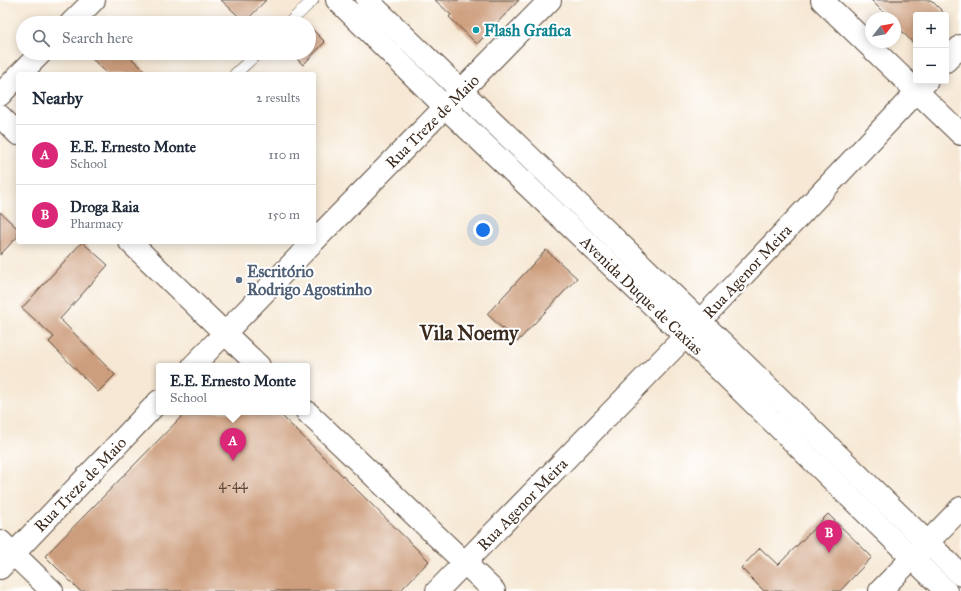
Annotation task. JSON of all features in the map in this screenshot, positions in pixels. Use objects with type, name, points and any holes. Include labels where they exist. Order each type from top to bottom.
[{"type":"street","points":[[78,16],[94,0]]},
{"type":"street","name":"Avenida Duque de Caxias","points":[[337,0],[445,107],[692,329],[961,575]]},
{"type":"street","name":"Avenida Duque de Caxias","points":[[367,0],[462,91],[912,558],[946,591]]},
{"type":"street","name":"Rua Treze de Maio","points":[[316,240],[550,0]]},
{"type":"street","points":[[822,0],[922,86],[961,134]]},
{"type":"street","points":[[949,59],[961,46]]},
{"type":"street","points":[[22,72],[34,60]]},
{"type":"street","points":[[0,95],[16,78]]},
{"type":"street","name":"Rua Agenor Meira","points":[[437,591],[692,329],[922,86]]},
{"type":"street","points":[[0,116],[16,132]]},
{"type":"street","points":[[132,244],[256,363]]},
{"type":"street","name":"Rua Treze de Maio","points":[[196,363],[312,244]]},
{"type":"street","name":"Rua Treze de Maio","points":[[4,554],[156,404]]},
{"type":"street","points":[[310,415],[494,591]]},
{"type":"street","points":[[880,591],[961,508]]},
{"type":"street","points":[[4,554],[52,591]]},
{"type":"lane","points":[[296,16],[313,0]]},
{"type":"lane","points":[[238,72],[251,60]]},
{"type":"building","points":[[221,0],[266,0],[251,16],[238,16]]},
{"type":"building","name":"Flash Grafica","points":[[435,0],[519,0],[477,44],[449,17],[451,15]]},
{"type":"building","points":[[871,0],[931,0],[943,12],[913,12],[913,43],[901,30],[901,12],[883,12]]},
{"type":"building","points":[[316,33],[325,42],[316,51]]},
{"type":"building","points":[[93,60],[133,60],[146,72],[106,72]]},
{"type":"building","points":[[298,60],[308,60],[303,65]]},
{"type":"building","points":[[0,212],[16,227],[16,238],[0,255]]},
{"type":"building","points":[[80,244],[84,244],[108,265],[60,319],[115,375],[98,392],[49,342],[54,337],[22,308]]},
{"type":"building","points":[[546,250],[577,278],[517,342],[487,314]]},
{"type":"building","points":[[183,415],[281,415],[429,561],[400,591],[80,591],[45,556]]},
{"type":"building","points":[[828,514],[872,557],[840,591],[764,591],[741,568],[760,548],[778,565]]},
{"type":"place","name":"Flash Grafica","points":[[476,30]]},
{"type":"place","name":"Escritório Rodrigo Agostinho","points":[[239,280]]},
{"type":"place","name":"E.E. Ernesto Monte","points":[[233,461]]},
{"type":"place","name":"Droga Raia","points":[[829,553]]},
{"type":"district","name":"Vila Noemy","points":[[469,333]]}]
